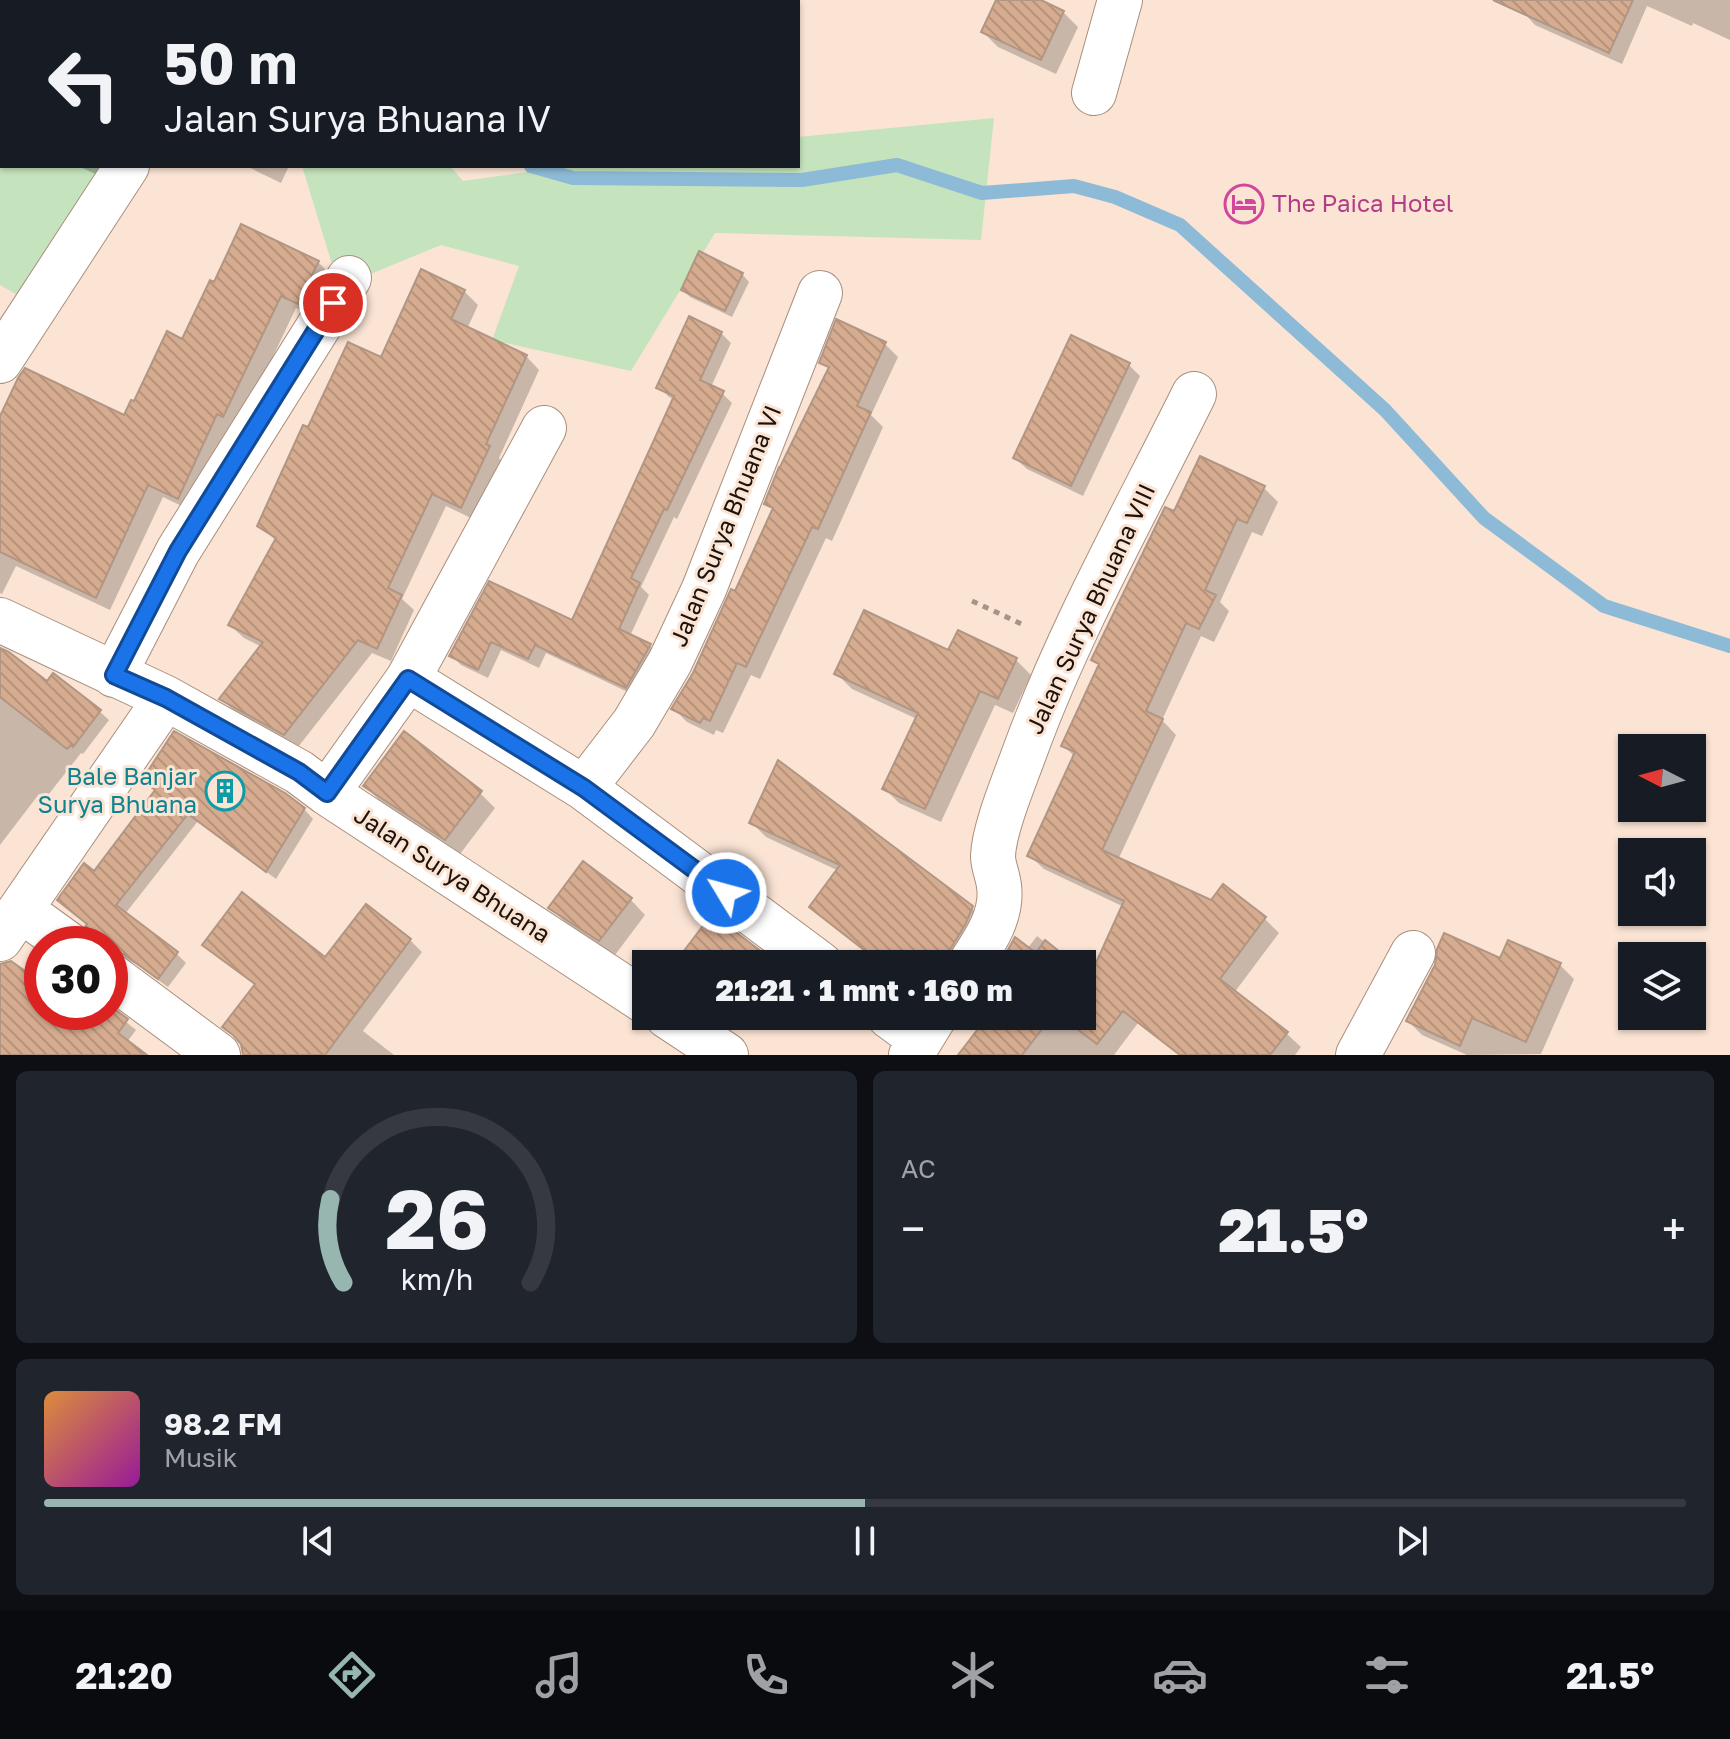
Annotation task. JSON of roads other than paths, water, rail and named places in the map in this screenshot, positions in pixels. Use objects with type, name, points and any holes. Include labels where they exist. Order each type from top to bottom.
[{"type":"street","points":[[1094,93],[1120,0]]},
{"type":"street","points":[[0,361],[126,168]]},
{"type":"street","points":[[114,675],[178,551],[349,278]]},
{"type":"street","name":"Jalan Surya Bhuana VI","points":[[584,788],[634,723],[670,662],[704,589],[820,293]]},
{"type":"street","name":"Jalan Surya Bhuana VIII","points":[[980,950],[997,914],[1000,899],[993,857],[1000,823],[1026,748],[1068,646],[1194,394]]},
{"type":"street","points":[[327,793],[408,679],[544,428]]},
{"type":"street","name":"Jalan Surya Bhuana","points":[[0,620],[166,698],[299,772],[632,993]]},
{"type":"street","points":[[408,679],[584,788],[801,950]]},
{"type":"street","points":[[11,924],[166,698]]},
{"type":"street","points":[[1358,1055],[1413,953]]},
{"type":"street","points":[[128,988],[218,1055]]},
{"type":"street","points":[[688,1030],[726,1055]]},
{"type":"waterway","points":[[538,168],[573,178],[802,180],[897,165],[982,193],[1074,186],[1115,197],[1180,225],[1385,410],[1484,518],[1604,606],[1730,646]]},
{"type":"place","name":"The Paica Hotel","points":[[1244,204]]},
{"type":"place","name":"Bale Banjar Surya Bhuana","points":[[225,791]]}]
